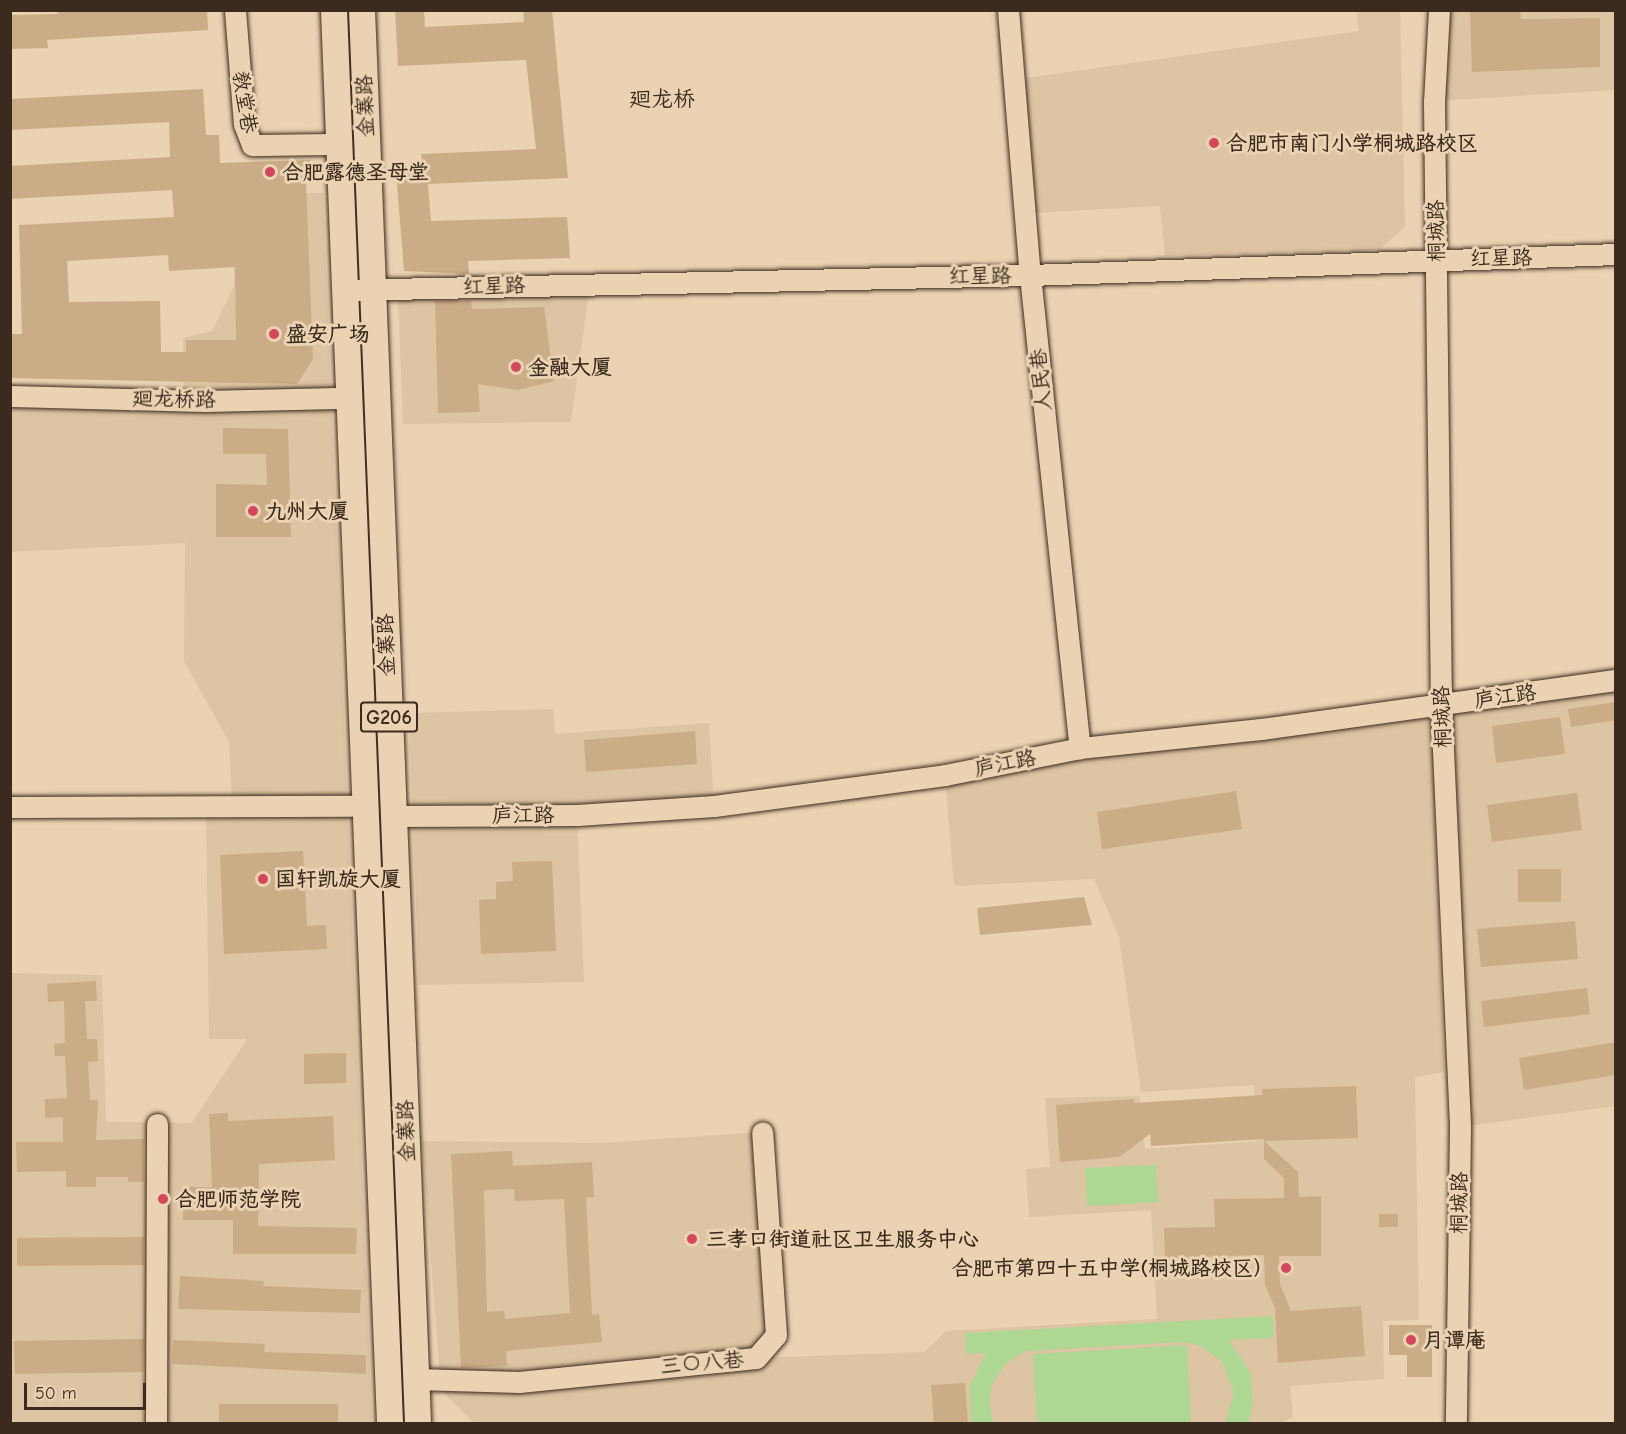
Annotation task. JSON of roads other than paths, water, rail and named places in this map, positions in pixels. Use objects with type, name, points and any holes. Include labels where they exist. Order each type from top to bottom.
[{"type":"main road","name":"金寨路","points":[[334,10],[390,1424]]},
{"type":"main road","name":"金寨路","points":[[362,10],[371,290],[418,1424]]},
{"type":"street","name":"教堂巷","points":[[235,10],[244,124],[252,145],[338,144]]},
{"type":"street","name":"人民巷","points":[[1008,10],[1030,275],[1080,748]]},
{"type":"street","name":"桐城路","points":[[1427,10],[1436,706],[1446,1127],[1444,1424]]},
{"type":"street","name":"桐城路","points":[[1430,260],[1439,10]]},
{"type":"street","name":"红星路","points":[[344,290],[1030,275],[1616,254]]},
{"type":"street","name":"廻龙桥路","points":[[10,396],[205,401],[338,398]]},
{"type":"street","name":"庐江路","points":[[393,816],[577,815],[714,806],[945,775],[1080,748],[1436,706],[1616,680]]},
{"type":"street","name":"桐城路","points":[[1436,706],[1460,1126],[1456,1424]]},
{"type":"street","points":[[10,807],[351,806]]},
{"type":"street","points":[[156,1424],[157,1124]]},
{"type":"street","name":"三〇八巷","points":[[416,1379],[519,1382],[756,1358],[776,1335],[762,1132]]},
{"type":"place","name":"合肥市南门小学桐城路校区","points":[[1214,143]]},
{"type":"place","name":"合肥露德圣母堂","points":[[270,172]]},
{"type":"place","name":"盛安广场","points":[[274,334]]},
{"type":"place","name":"金融大厦","points":[[516,367]]},
{"type":"place","name":"九州大厦","points":[[253,511]]},
{"type":"place","name":"国轩凯旋大厦","points":[[263,879]]},
{"type":"place","name":"合肥师范学院","points":[[163,1199]]},
{"type":"place","name":"三孝口街道社区卫生服务中心","points":[[692,1239]]},
{"type":"place","name":"合肥市第四十五中学(桐城路校区）","points":[[1286,1268]]},
{"type":"place","name":"月谭庵","points":[[1411,1340]]},
{"type":"district","name":"廻龙桥","points":[[662,100]]}]
